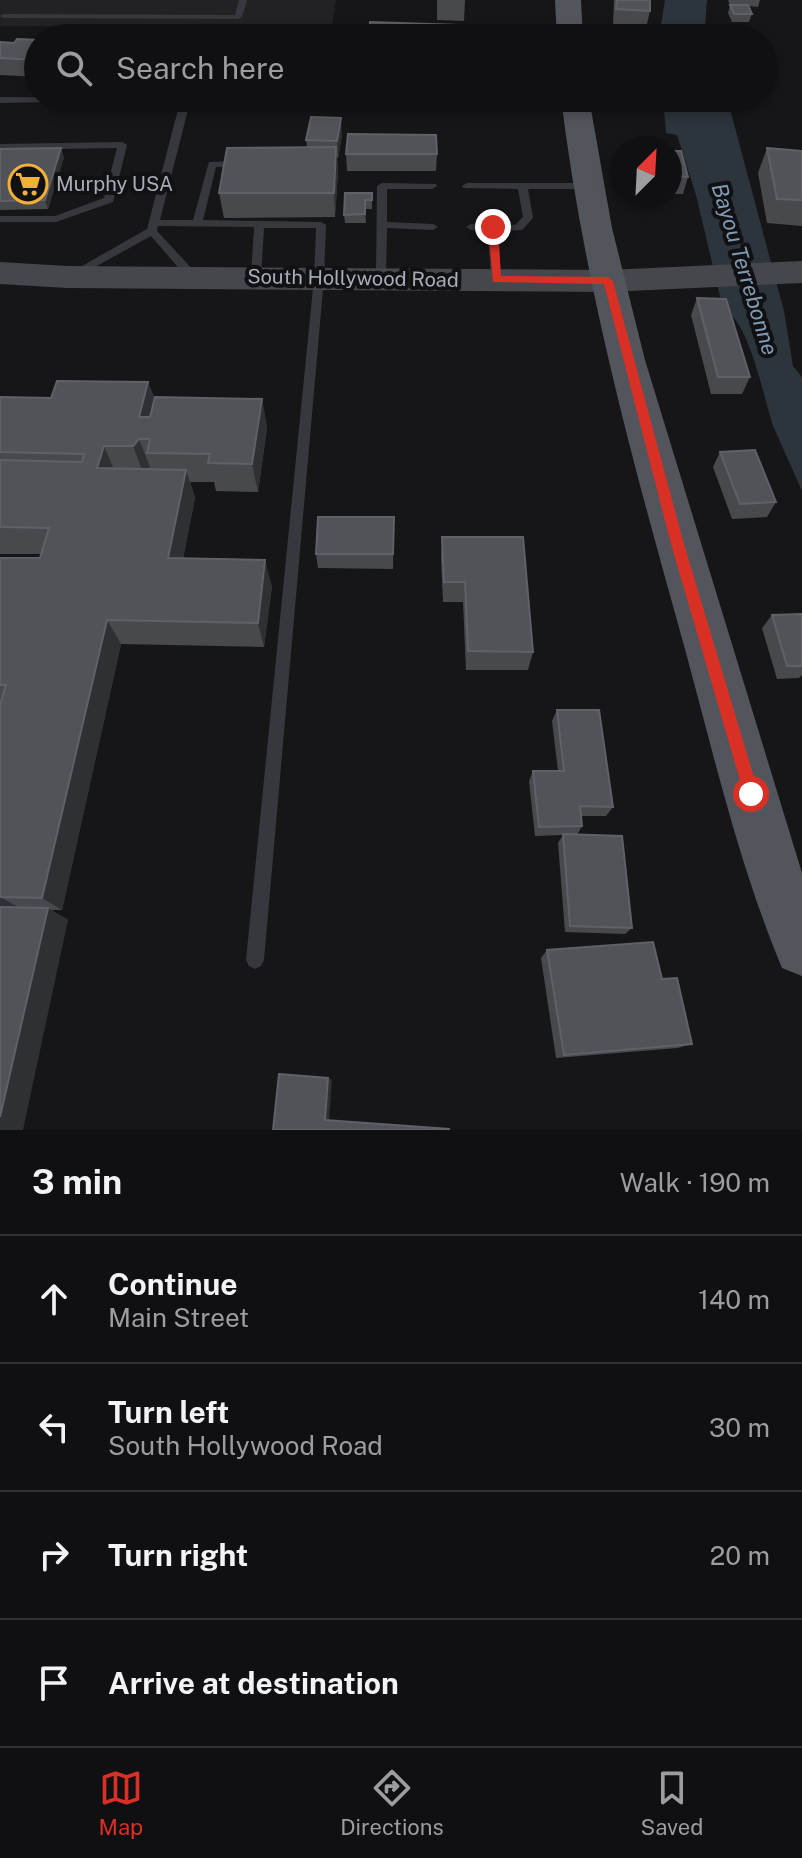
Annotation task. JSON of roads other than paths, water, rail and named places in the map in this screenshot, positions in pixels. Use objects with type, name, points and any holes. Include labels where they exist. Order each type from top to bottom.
[{"type":"main road","points":[[568,0],[569,24]]},
{"type":"main road","points":[[577,112],[588,186],[607,275],[678,544],[751,794],[802,948]]},
{"type":"main road","name":"South Hollywood Road","points":[[0,273],[67,277],[496,279],[607,275],[656,279],[802,272]]},
{"type":"lane","points":[[4,14],[238,17],[243,0]]},
{"type":"lane","points":[[0,97],[24,95]]},
{"type":"lane","points":[[0,97],[24,97]]},
{"type":"lane","points":[[153,227],[182,112]]},
{"type":"lane","points":[[0,147],[122,145],[109,200],[56,219],[0,219]]},
{"type":"lane","points":[[197,223],[212,164],[258,164]]},
{"type":"lane","points":[[381,278],[382,186],[432,186]]},
{"type":"lane","points":[[467,186],[588,186]]},
{"type":"lane","points":[[471,227],[518,228],[528,218],[522,186]]},
{"type":"lane","points":[[67,277],[153,227],[197,223],[321,225],[319,278],[255,960]]},
{"type":"lane","points":[[256,277],[259,225]]},
{"type":"lane","points":[[381,225],[433,227]]},
{"type":"lane","points":[[153,227],[193,277]]},
{"type":"lane","points":[[493,227],[496,279]]},
{"type":"water","points":[[665,0],[707,0],[705,24],[661,24]]},
{"type":"water","name":"Bayou Terrebonne","points":[[664,112],[731,112],[784,311],[793,366],[802,377],[802,491],[774,428],[748,344],[733,316],[723,309],[696,195],[682,151],[682,136],[666,133]]},
{"type":"place","name":"Murphy USA","points":[[28,184]]}]
